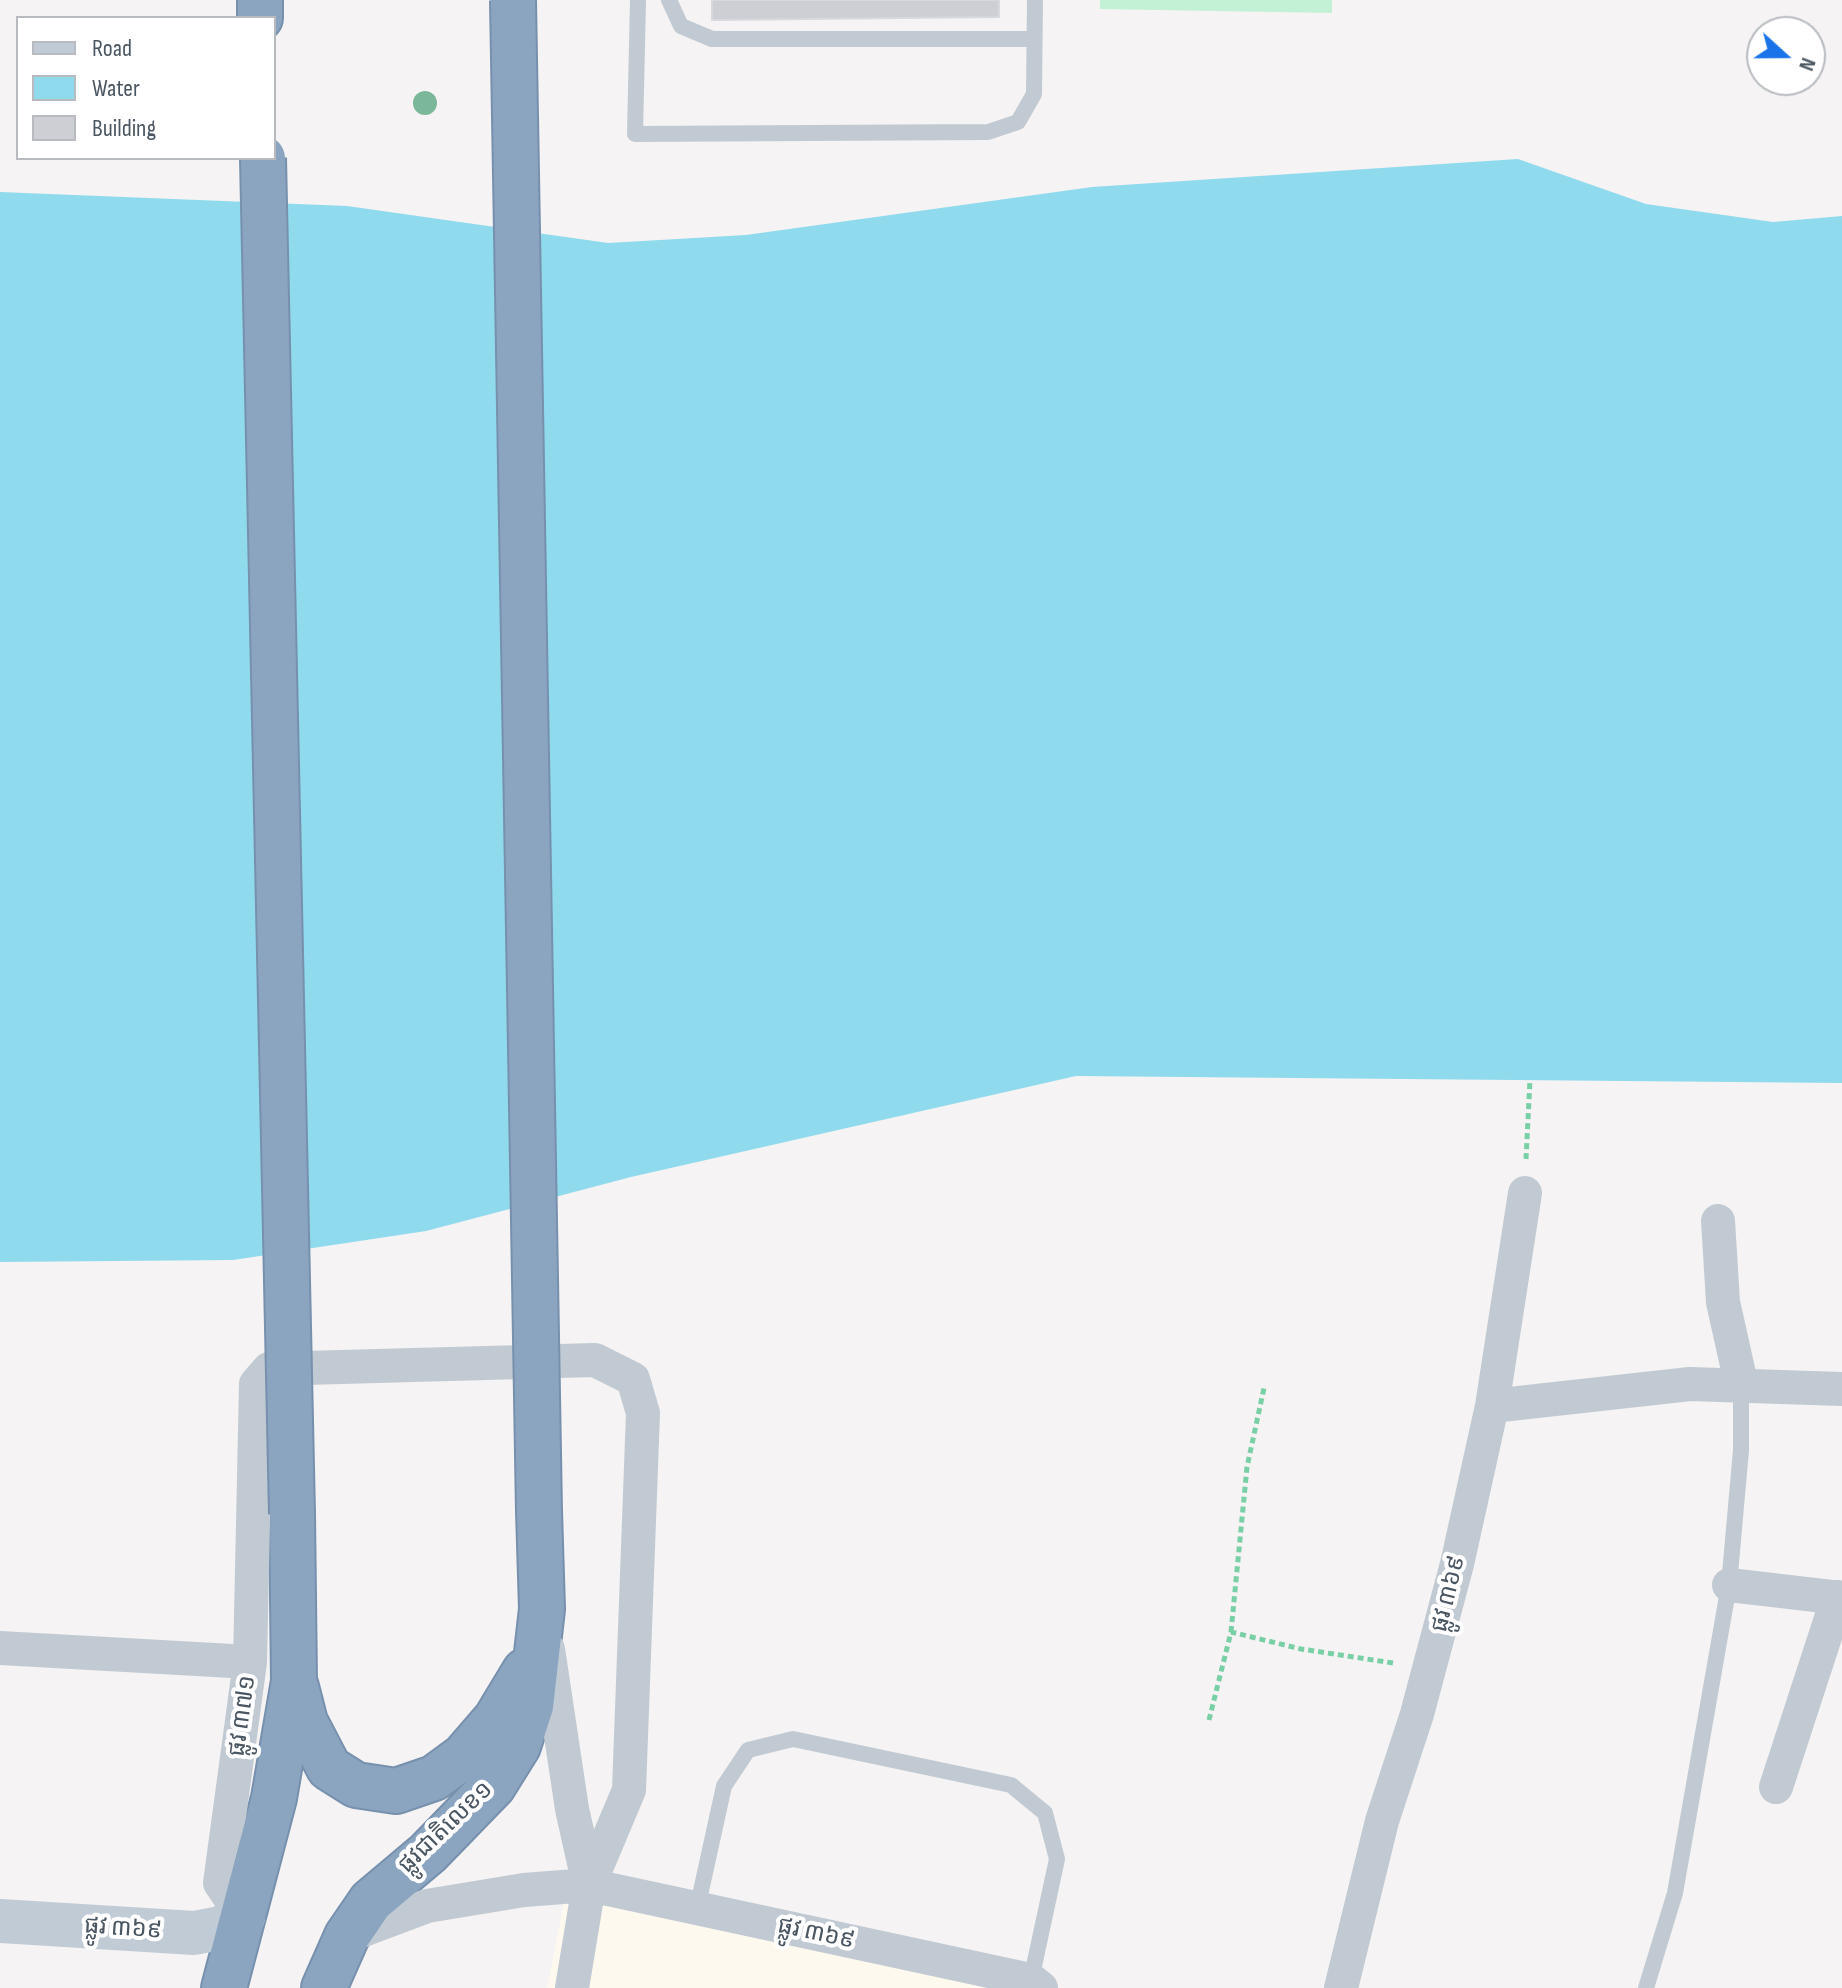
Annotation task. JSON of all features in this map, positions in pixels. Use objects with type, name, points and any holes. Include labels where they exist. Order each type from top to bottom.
[{"type":"highway","name":"ផ្លូវជាតិលេខ១","points":[[324,1988],[347,1936],[371,1901],[428,1853],[493,1786],[518,1746],[531,1706],[542,1609],[513,0]]},
{"type":"highway","points":[[224,1988],[274,1798],[294,1681],[263,160]]},
{"type":"highway","points":[[294,1681],[305,1722],[329,1768],[356,1785],[376,1790],[413,1787],[434,1778],[464,1756],[496,1719],[517,1688],[530,1659],[542,1609]]},
{"type":"street","name":"ផ្លូវ ៣៦៩","points":[[1341,1988],[1382,1821],[1430,1668],[1492,1406],[1525,1193]]},
{"type":"street","points":[[1718,1221],[1723,1302],[1741,1383]]},
{"type":"street","points":[[250,1662],[256,1384],[269,1369],[595,1360],[633,1379],[643,1413],[629,1790],[589,1885],[572,1988]]},
{"type":"street","points":[[1492,1406],[1690,1384],[1741,1383],[1842,1389]]},
{"type":"street","points":[[1729,1585],[1840,1598],[1776,1787]]},
{"type":"street","points":[[542,1609],[572,1809],[589,1885]]},
{"type":"street","name":"ផ្លូវ ៣៧១","points":[[0,1648],[250,1662],[220,1883],[243,1917]]},
{"type":"street","name":"ផ្លូវ ៣៦៩","points":[[347,1936],[427,1906],[524,1890],[589,1885],[1034,1985]]},
{"type":"street","name":"ផ្លូវ ៣៦៩","points":[[0,1921],[194,1933],[220,1928],[243,1917]]},
{"type":"lane","points":[[638,0],[635,134],[988,132],[1018,122],[1034,94],[1035,0]]},
{"type":"lane","points":[[669,0],[681,26],[712,39],[1033,39]]},
{"type":"lane","points":[[1646,1988],[1675,1893],[1729,1585],[1741,1450],[1741,1383]]},
{"type":"lane","points":[[697,1909],[724,1786],[748,1750],[793,1739],[1011,1785],[1045,1813],[1057,1859],[1034,1985]]},
{"type":"path","points":[[1525,1193],[1530,1080]]},
{"type":"path","points":[[1209,1720],[1231,1632],[1247,1467],[1264,1388]]},
{"type":"path","points":[[1231,1632],[1353,1659],[1430,1668]]},
{"type":"shaded area","points":[[565,1897],[994,1988],[547,1988]]},
{"type":"green space","points":[[1100,0],[1332,0],[1332,13],[1100,9]]},
{"type":"water","points":[[1518,159],[1646,204],[1773,222],[1842,216],[1842,1083],[1076,1076],[631,1177],[426,1231],[233,1260],[0,1262],[0,192],[347,206],[608,243],[746,235],[1092,187]]},
{"type":"building","points":[[712,0],[999,0],[999,17],[712,20]]}]
